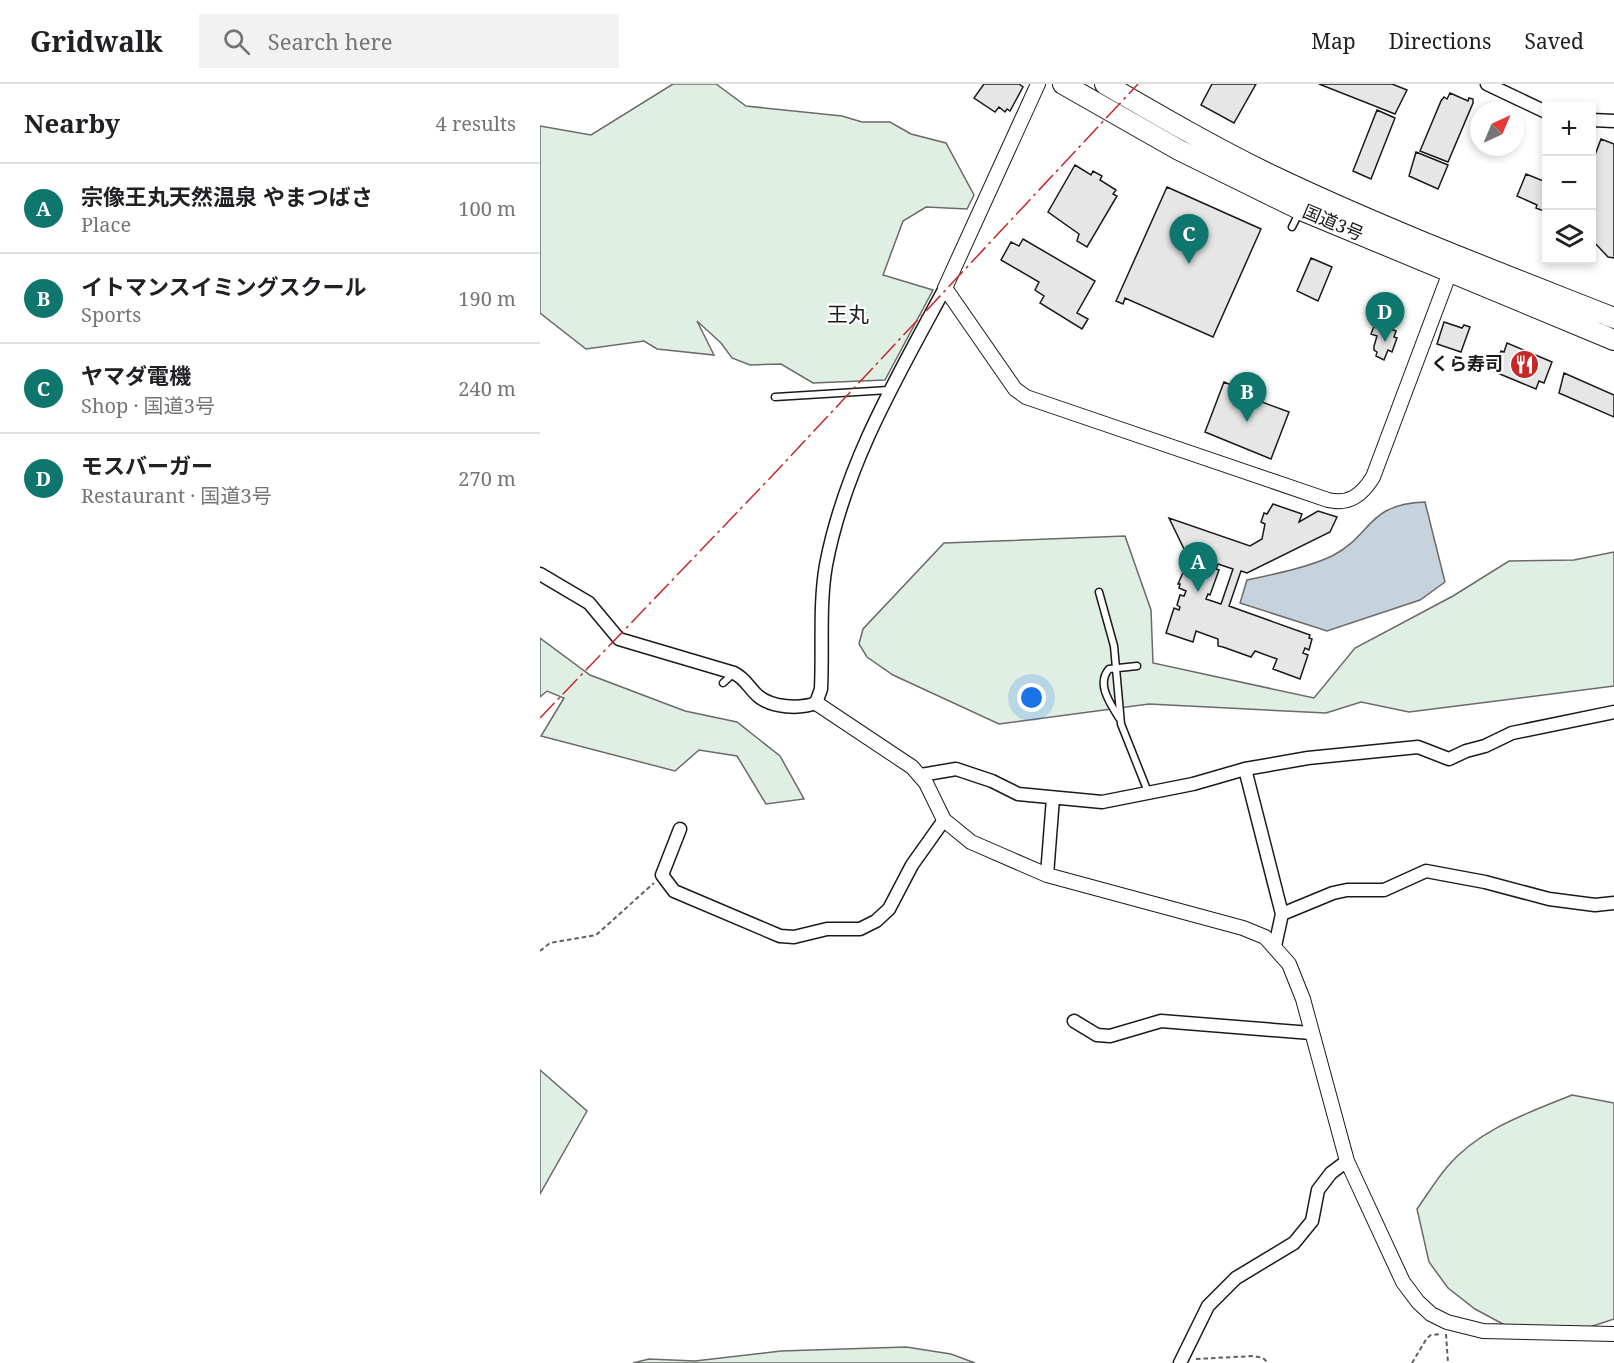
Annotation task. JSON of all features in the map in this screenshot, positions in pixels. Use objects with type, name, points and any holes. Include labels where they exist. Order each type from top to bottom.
[{"type":"highway","name":"国道3号","points":[[1063,84],[1296,218],[1450,272],[1614,340]]},
{"type":"highway","name":"国道3号","points":[[1105,84],[1189,133],[1273,176],[1463,258],[1614,318]]},
{"type":"street","points":[[816,703],[820,688],[826,567],[836,524],[870,430],[889,390],[945,288],[1038,84]]},
{"type":"street","points":[[1487,84],[1542,110]]},
{"type":"street","points":[[1596,120],[1614,121]]},
{"type":"street","points":[[945,288],[1015,389],[1026,397],[1328,500],[1346,501],[1365,490],[1373,477],[1450,272]]},
{"type":"street","points":[[540,574],[589,603],[619,639],[734,673],[745,679],[758,696],[770,702],[806,707],[816,703]]},
{"type":"street","points":[[816,703],[921,775],[944,820],[971,842],[1047,875],[1243,928],[1265,937],[1275,946],[1289,964],[1303,999],[1347,1161],[1403,1282],[1431,1314],[1458,1327],[1483,1331],[1614,1334]]},
{"type":"street","points":[[921,775],[956,769],[992,780],[1018,794],[1102,802],[1193,784],[1245,769],[1308,758],[1419,747],[1449,759],[1485,747],[1512,732],[1614,712]]},
{"type":"street","points":[[1245,769],[1282,914],[1275,946]]},
{"type":"street","points":[[1047,875],[1053,798]]},
{"type":"street","points":[[680,829],[662,875],[674,891],[780,936],[794,937],[827,929],[860,929],[876,921],[890,909],[912,865],[944,820]]},
{"type":"street","points":[[1282,914],[1333,893],[1347,890],[1384,890],[1426,871],[1485,882],[1549,899],[1595,904],[1614,903]]},
{"type":"street","points":[[1074,1021],[1097,1035],[1110,1036],[1161,1021],[1311,1033]]},
{"type":"street","points":[[1181,1361],[1208,1306],[1236,1278],[1294,1243],[1312,1221],[1318,1190],[1331,1173],[1347,1161]]},
{"type":"lane","points":[[775,398],[889,390]]},
{"type":"lane","points":[[1099,592],[1114,646],[1121,724]]},
{"type":"lane","points":[[1137,666],[1109,669],[1102,680],[1148,792]]},
{"type":"lane","points":[[723,683],[734,673]]},
{"type":"path","points":[[540,951],[550,943],[596,936],[662,875]]},
{"type":"path","points":[[1412,1363],[1431,1335],[1446,1334],[1448,1363]]},
{"type":"path","points":[[1181,1361],[1254,1356],[1263,1358],[1268,1363]]},
{"type":"green space","points":[[673,84],[716,84],[746,106],[842,116],[862,122],[890,122],[911,134],[946,143],[974,195],[967,209],[926,207],[903,221],[883,275],[933,290],[885,380],[813,383],[781,364],[750,365],[732,358],[721,343],[697,321],[714,355],[657,349],[644,341],[586,349],[540,313],[540,126],[591,135]]},
{"type":"green space","points":[[1125,536],[1151,610],[1153,663],[1314,698],[1355,648],[1453,596],[1509,561],[1574,560],[1614,552],[1614,686],[1409,712],[1361,702],[1326,713],[1149,704],[999,724],[893,675],[867,657],[859,644],[863,629],[944,543]]},
{"type":"green space","points":[[540,638],[590,675],[685,711],[737,722],[780,756],[804,799],[766,804],[737,756],[699,750],[675,771],[541,736],[564,698],[547,691],[540,697]]},
{"type":"green space","points":[[540,1070],[587,1111],[540,1194]]},
{"type":"green space","points":[[1572,1095],[1614,1103],[1614,1319],[1566,1335],[1527,1337],[1475,1309],[1448,1288],[1429,1262],[1417,1209],[1447,1167],[1474,1142],[1538,1108]]},
{"type":"green space","points":[[906,1347],[951,1354],[975,1363],[633,1363],[649,1359],[695,1361],[781,1351]]},
{"type":"shaded area","points":[[1425,502],[1445,582],[1420,600],[1327,631],[1240,603],[1247,580],[1301,567],[1332,556],[1356,539],[1380,514],[1406,504]]},
{"type":"building","points":[[984,84],[1019,84],[1023,87],[1010,111],[1007,109],[1005,112],[999,107],[995,112],[974,98]]},
{"type":"building","points":[[1212,84],[1256,84],[1234,123],[1201,105]]},
{"type":"building","points":[[1319,84],[1392,84],[1407,90],[1395,114]]},
{"type":"building","points":[[1450,93],[1468,101],[1469,98],[1473,99],[1448,162],[1420,151],[1441,101],[1444,97],[1447,99]]},
{"type":"building","points":[[1377,110],[1395,118],[1371,179],[1353,171]]},
{"type":"building","points":[[1601,139],[1614,144],[1614,258],[1608,257],[1596,244],[1596,152]]},
{"type":"building","points":[[1416,152],[1448,165],[1438,189],[1409,176]]},
{"type":"building","points":[[1075,165],[1091,175],[1093,171],[1102,176],[1100,180],[1116,190],[1113,194],[1117,196],[1087,247],[1077,241],[1079,234],[1048,212]]},
{"type":"building","points":[[1526,174],[1542,180],[1542,210],[1536,208],[1537,205],[1517,196]]},
{"type":"building","points":[[1167,187],[1261,229],[1213,337],[1125,298],[1123,304],[1116,301]]},
{"type":"building","points":[[1023,239],[1095,281],[1077,313],[1088,319],[1082,329],[1040,303],[1044,296],[1035,290],[1039,282],[1001,260],[1011,242],[1019,246]]},
{"type":"building","points":[[1311,258],[1332,267],[1318,301],[1297,291]]},
{"type":"building","points":[[1444,322],[1462,328],[1464,325],[1470,327],[1461,352],[1437,344]]},
{"type":"building","points":[[1380,325],[1396,331],[1394,337],[1397,338],[1392,352],[1388,350],[1384,360],[1376,356],[1374,346],[1377,336],[1371,334],[1374,326],[1379,328]]},
{"type":"building","name":"くら寿司","points":[[1507,343],[1552,362],[1544,383],[1539,381],[1536,389],[1495,372],[1501,351],[1504,352]]},
{"type":"building","points":[[1564,373],[1614,395],[1614,417],[1559,393]]},
{"type":"building","points":[[1224,382],[1236,387],[1235,392],[1289,412],[1271,459],[1205,432]]},
{"type":"building","points":[[1273,504],[1302,514],[1299,522],[1318,511],[1337,517],[1330,532],[1247,573],[1241,571],[1229,606],[1310,635],[1309,638],[1312,639],[1309,650],[1305,648],[1303,653],[1308,655],[1300,679],[1273,669],[1277,659],[1255,651],[1251,657],[1218,646],[1218,639],[1196,631],[1193,642],[1166,633],[1174,608],[1179,610],[1180,607],[1177,605],[1180,595],[1184,596],[1186,591],[1179,588],[1180,584],[1178,584],[1191,554],[1186,553],[1169,518],[1250,546],[1262,539],[1265,524],[1261,522],[1264,513],[1267,514]],"holes":[[[1218,564],[1233,569],[1221,604],[1206,599],[1208,594],[1210,595],[1219,570],[1216,569]]]},
{"type":"power","points":[[540,718],[771,477],[1138,84]]},
{"type":"place","name":"ヤマダ電機","points":[[1189,264]]},
{"type":"place","name":"モスバーガー","points":[[1385,342]]},
{"type":"place","name":"くら寿司","points":[[1524,364]]},
{"type":"place","name":"イトマンスイミングスクール","points":[[1247,422]]},
{"type":"place","name":"宗像王丸天然温泉 やまつばさ","points":[[1198,592]]},
{"type":"district","name":"王丸","points":[[848,315]]}]
